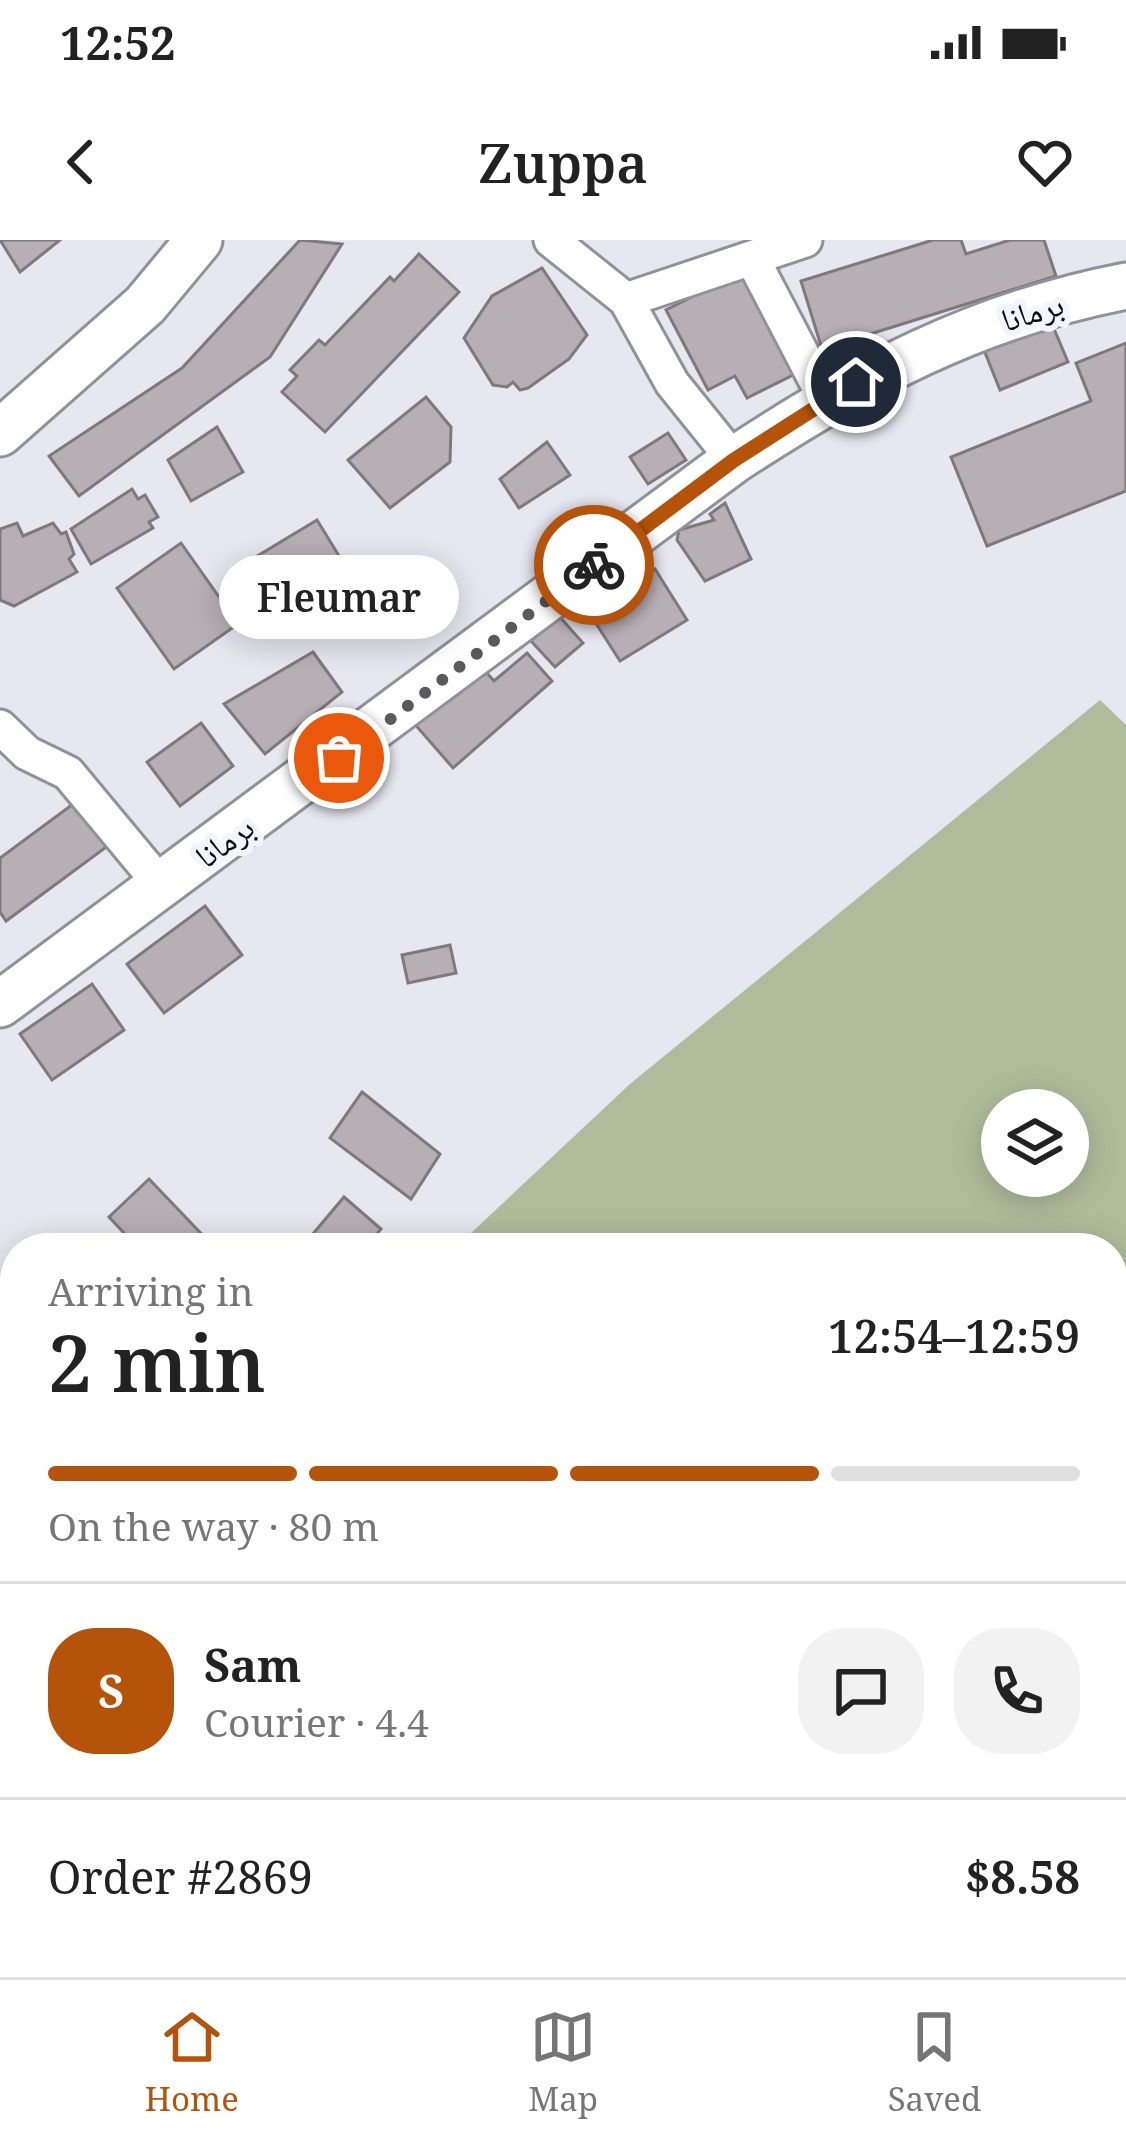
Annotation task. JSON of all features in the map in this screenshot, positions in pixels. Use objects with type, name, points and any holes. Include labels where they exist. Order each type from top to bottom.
[{"type":"main road","points":[[0,433],[146,305],[199,240]]},
{"type":"main road","name":"برمانا","points":[[0,1004],[734,460],[826,400],[886,365],[947,339],[1027,309],[1126,286]]},
{"type":"street","points":[[551,240],[626,300],[672,383],[734,460]]},
{"type":"street","points":[[626,300],[805,240]]},
{"type":"street","points":[[753,260],[826,400]]},
{"type":"street","points":[[0,727],[27,753],[68,773],[162,886]]},
{"type":"green space","points":[[1100,700],[1126,725],[1126,1233],[471,1233],[630,1084]]},
{"type":"building","points":[[0,240],[60,240],[20,272]]},
{"type":"building","points":[[300,240],[342,244],[270,357],[79,496],[49,456],[182,368]]},
{"type":"building","points":[[933,240],[961,240],[966,254],[1010,240],[1044,240],[1056,276],[822,349],[801,281]]},
{"type":"building","points":[[419,254],[459,292],[325,432],[282,392],[297,376],[290,370],[319,340],[325,345],[390,277],[394,281]]},
{"type":"building","points":[[542,268],[587,335],[569,359],[528,388],[520,390],[513,382],[507,387],[493,385],[464,338],[492,296]]},
{"type":"building","points":[[747,269],[801,371],[747,398],[735,376],[708,390],[666,310]]},
{"type":"building","points":[[1049,317],[1068,362],[1000,390],[982,345]]},
{"type":"building","points":[[1126,343],[1126,491],[987,546],[951,457],[1091,401],[1076,363]]},
{"type":"building","points":[[426,397],[451,427],[450,462],[390,508],[348,460]]},
{"type":"building","points":[[217,427],[243,472],[191,501],[168,460]]},
{"type":"building","points":[[668,433],[686,460],[648,484],[630,457]]},
{"type":"building","points":[[547,442],[570,475],[519,508],[500,479]]},
{"type":"building","points":[[132,489],[138,499],[145,495],[158,517],[149,522],[153,528],[91,564],[71,529]]},
{"type":"building","points":[[725,503],[751,559],[705,581],[677,540],[679,530],[714,520],[710,514]]},
{"type":"building","points":[[317,520],[344,564],[258,617],[231,572]]},
{"type":"building","points":[[17,523],[23,536],[53,523],[61,534],[66,532],[74,554],[69,559],[77,572],[14,606],[0,600],[0,529]]},
{"type":"building","points":[[181,543],[238,624],[174,669],[117,588]]},
{"type":"building","points":[[655,569],[687,620],[620,661],[588,611]]},
{"type":"building","points":[[559,616],[583,643],[555,667],[531,641]]},
{"type":"building","points":[[313,652],[342,692],[265,754],[224,704]]},
{"type":"building","points":[[527,653],[552,681],[453,768],[412,721],[478,663],[494,681]]},
{"type":"building","points":[[201,723],[233,766],[180,806],[147,762]]},
{"type":"building","points":[[77,801],[109,845],[6,921],[0,912],[0,858]]},
{"type":"building","points":[[205,906],[242,955],[164,1013],[127,964]]},
{"type":"building","points":[[450,945],[456,973],[408,983],[402,955]]},
{"type":"building","points":[[92,984],[124,1030],[52,1080],[20,1034]]},
{"type":"building","points":[[362,1092],[440,1154],[411,1199],[330,1138]]},
{"type":"building","points":[[149,1179],[201,1233],[124,1233],[109,1217]]},
{"type":"building","points":[[344,1197],[381,1229],[378,1233],[314,1233]]},
{"type":"way so far","points":[[339,758],[594,565]]},
{"type":"place","name":"Fleumar","points":[[339,758]]},
{"type":"route","points":[[594,565],[734,460],[856,382]]}]
